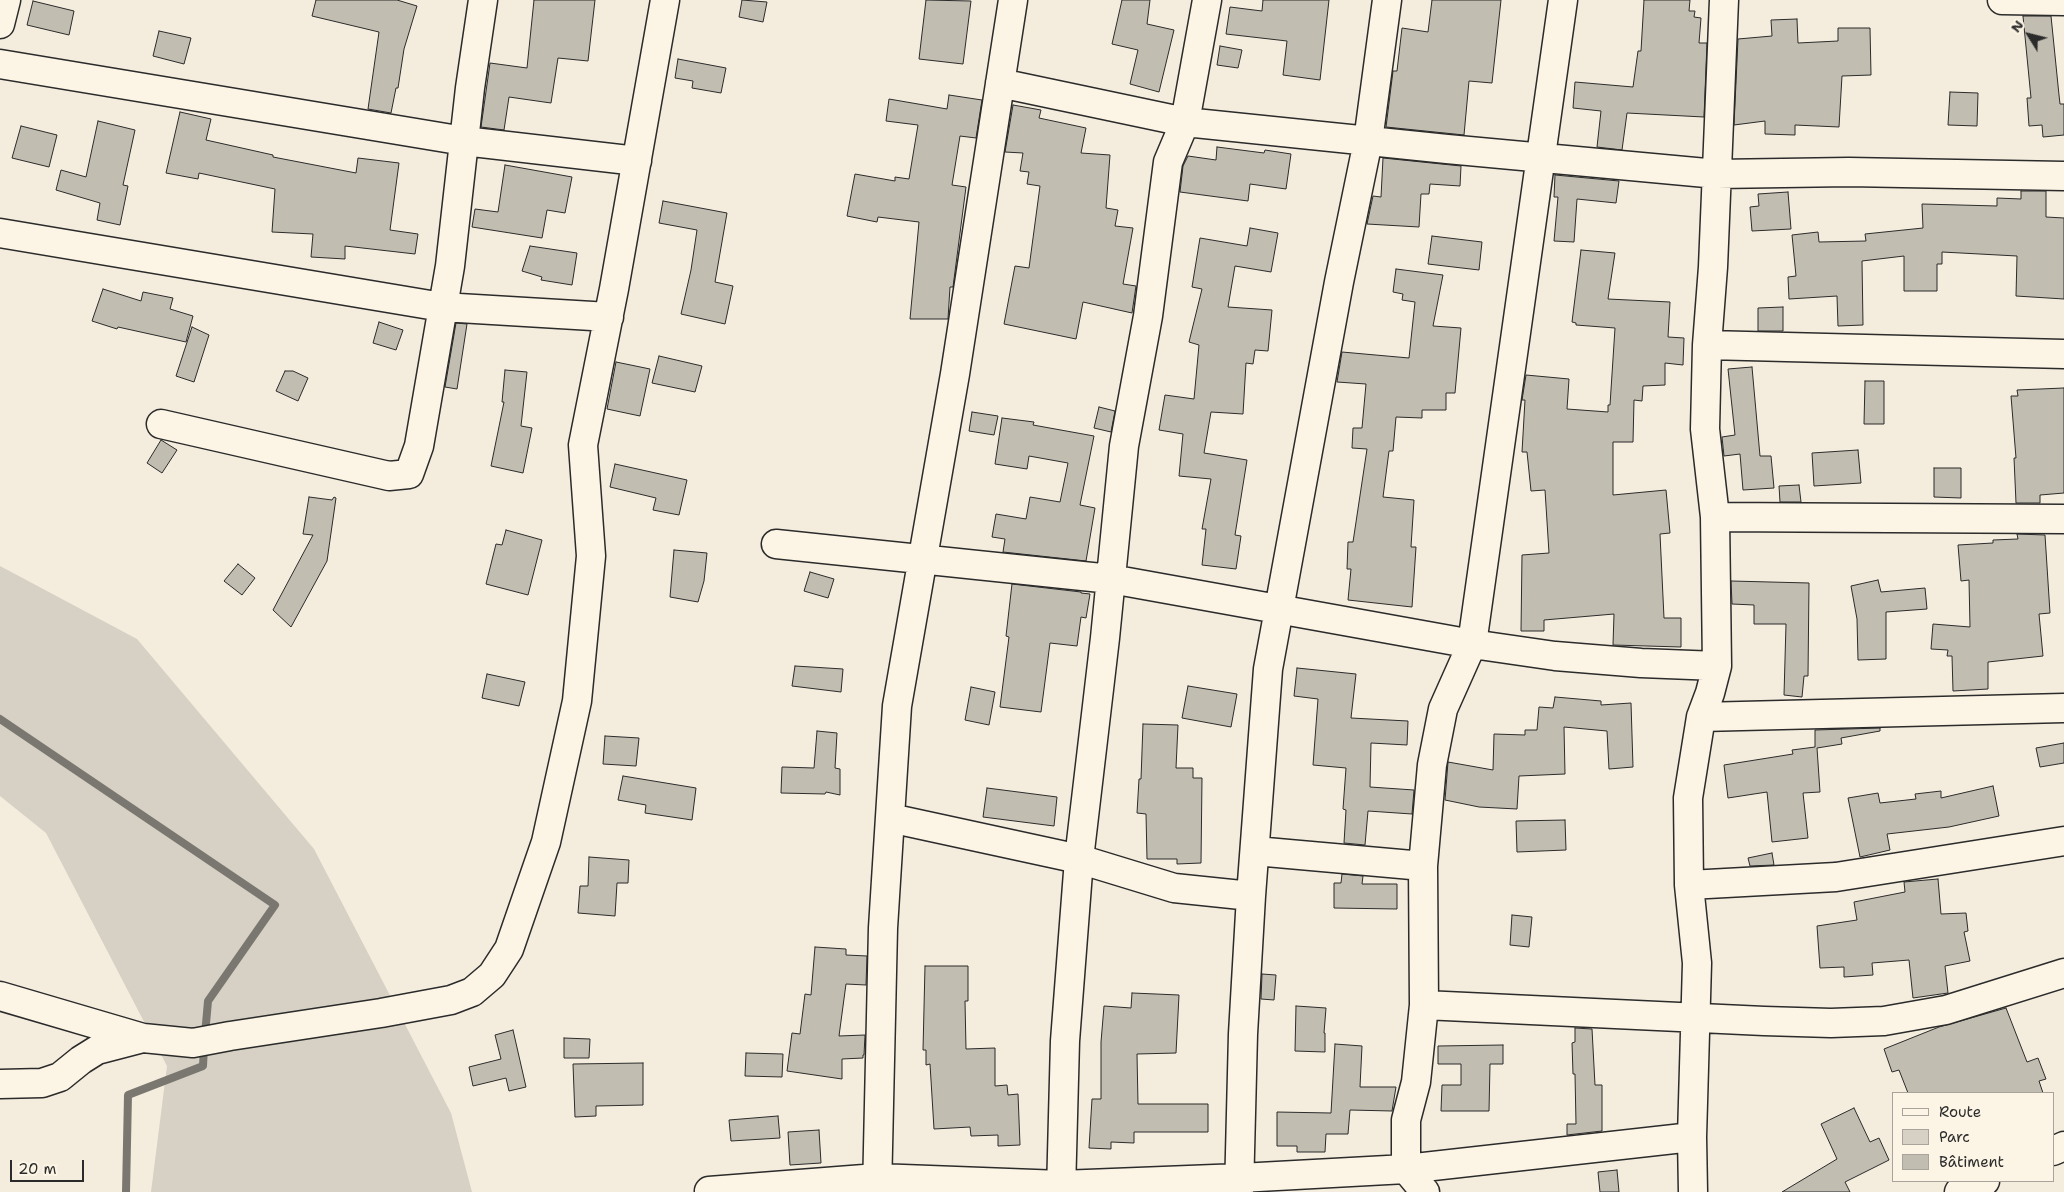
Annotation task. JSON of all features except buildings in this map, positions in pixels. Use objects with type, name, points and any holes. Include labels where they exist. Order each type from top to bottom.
[{"type":"street","points":[[0,24],[6,0]]},
{"type":"street","points":[[161,424],[389,476],[409,474],[420,446],[450,266],[483,0]]},
{"type":"street","points":[[0,996],[143,1038],[193,1043],[451,1000],[472,992],[492,975],[509,949],[546,842],[577,701],[591,556],[583,445],[609,317],[665,0]]},
{"type":"street","points":[[877,1185],[883,928],[897,706],[955,374],[1013,0]]},
{"type":"street","points":[[1061,1189],[1065,1040],[1079,859],[1124,446],[1148,316],[1168,162],[1185,122],[1207,0]]},
{"type":"street","points":[[1240,1185],[1243,1034],[1268,669],[1338,282],[1368,141],[1387,0]]},
{"type":"street","points":[[1425,1192],[1406,1168],[1406,1120],[1416,1082],[1424,1005],[1423,866],[1432,765],[1443,709],[1472,644],[1563,0]]},
{"type":"street","points":[[1694,1192],[1692,1137],[1697,963],[1689,885],[1688,798],[1701,717],[1717,666],[1715,517],[1705,429],[1707,345],[1713,267],[1724,0]]},
{"type":"street","points":[[2002,0],[2064,1]]},
{"type":"street","points":[[0,64],[464,142],[637,161]]},
{"type":"street","points":[[1000,83],[1185,122],[1717,174],[1849,172],[2064,176]]},
{"type":"street","points":[[0,232],[442,307],[609,317]]},
{"type":"street","points":[[1707,345],[2064,354]]},
{"type":"street","points":[[1715,517],[2064,519]]},
{"type":"street","points":[[776,544],[1111,579],[1472,644],[1555,656],[1641,663],[1717,666]]},
{"type":"street","points":[[1701,717],[2064,708]]},
{"type":"street","points":[[890,818],[1079,859],[1174,888],[1251,896]]},
{"type":"street","points":[[1689,885],[1836,876],[2064,842]]},
{"type":"street","points":[[1255,851],[1423,866]]},
{"type":"street","points":[[1424,1005],[1831,1023],[1884,1021],[1946,1010],[2064,973]]},
{"type":"street","points":[[0,1084],[42,1084],[60,1077],[97,1050],[143,1038]]},
{"type":"street","points":[[709,1191],[877,1185],[1061,1189],[1240,1185],[1692,1137]]},
{"type":"street","points":[[1959,1192],[1983,1182]]},
{"type":"green space","points":[[0,566],[137,639],[314,849],[451,1113],[472,1192],[151,1192],[167,1066],[46,833],[0,796]]},
{"type":"waterway","points":[[0,719],[275,905],[208,1001],[205,1035]]},
{"type":"waterway","points":[[126,1192],[128,1095],[203,1066],[204,1047]]}]
